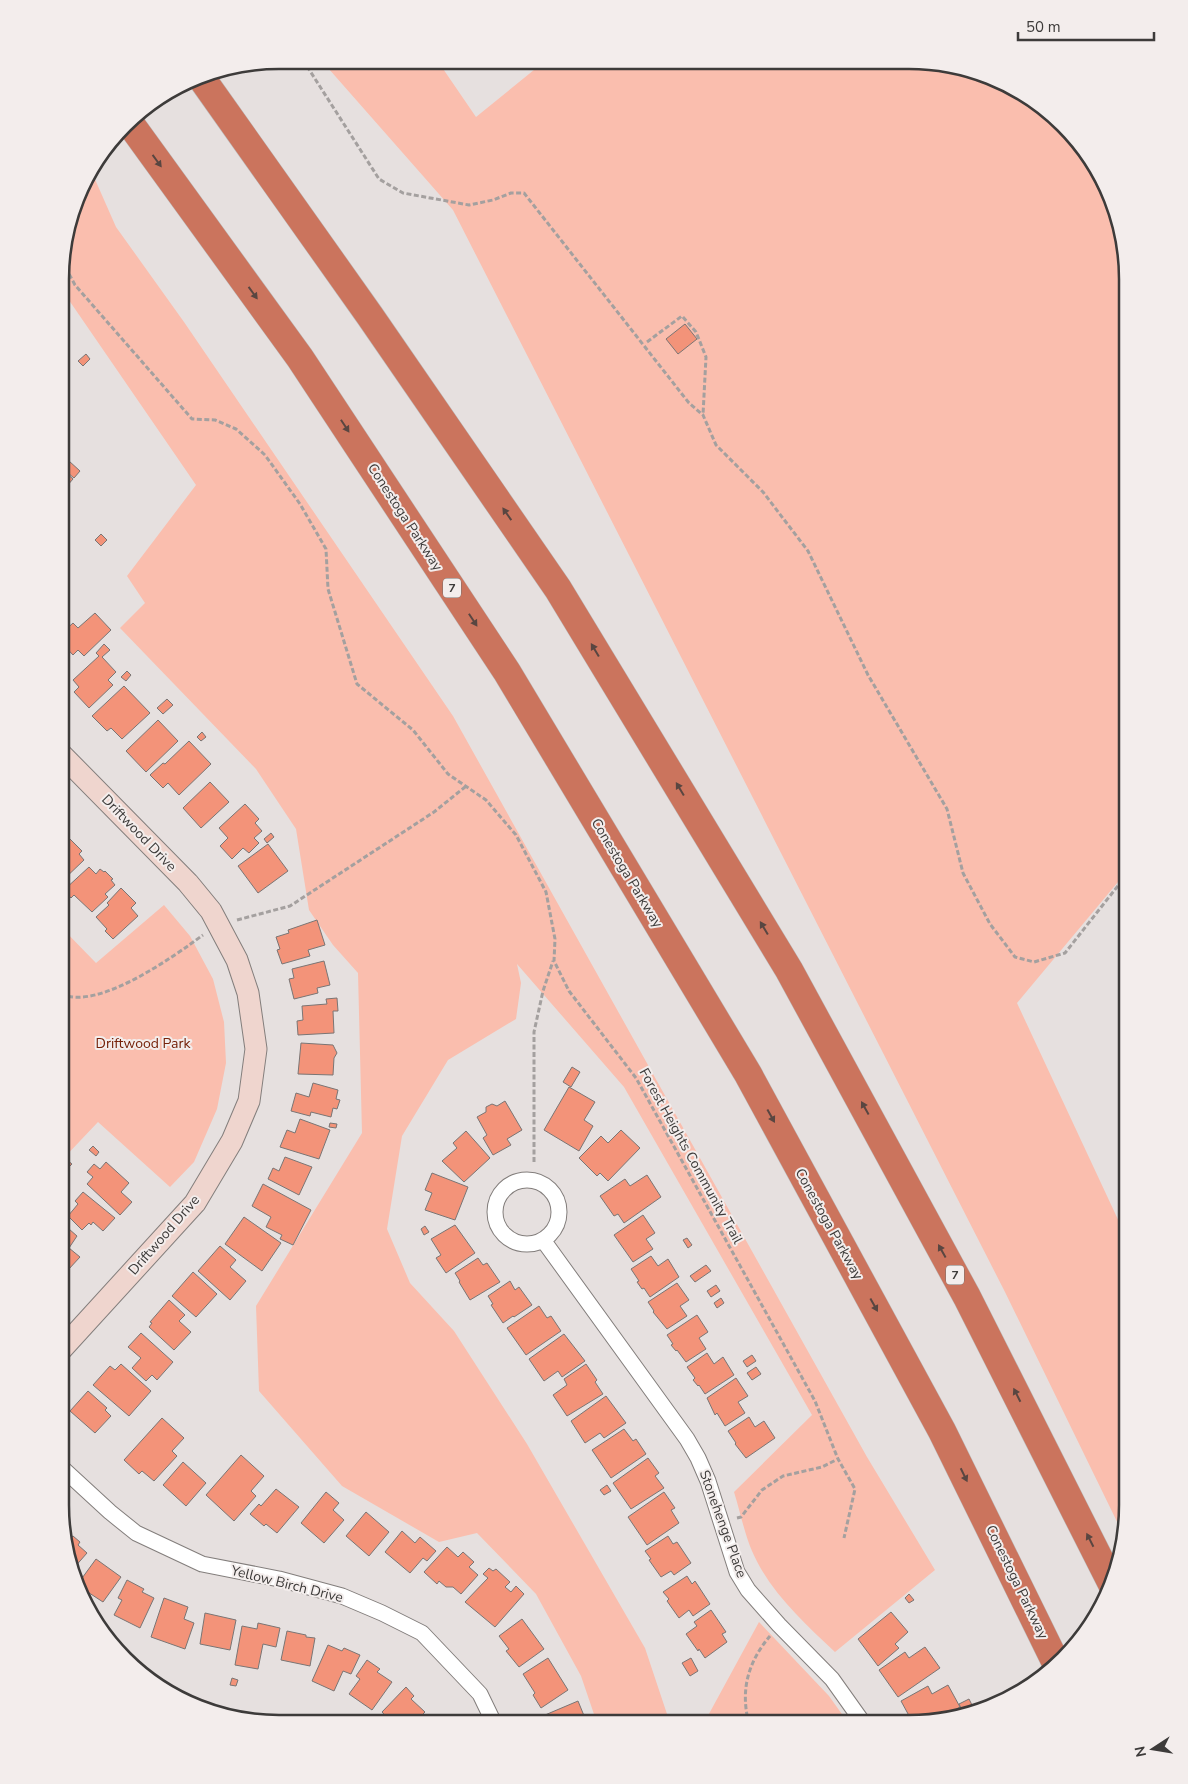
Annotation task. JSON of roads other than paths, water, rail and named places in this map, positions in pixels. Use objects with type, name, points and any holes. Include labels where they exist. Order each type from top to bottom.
[{"type":"highway","name":"7","points":[[205,82],[370,316],[558,589],[779,953],[967,1297],[1107,1575]]},
{"type":"highway","name":"Conestoga Parkway","points":[[132,128],[300,358],[518,689],[748,1074],[942,1431],[1054,1657]]},
{"type":"street","name":"Driftwood Drive","points":[[69,762],[188,883],[211,911],[237,960],[248,993],[256,1049],[249,1101],[232,1141],[195,1203],[69,1342]]},
{"type":"street","points":[[529,1179],[538,1181],[548,1186],[555,1194],[559,1204],[560,1216],[558,1224],[552,1233],[543,1240],[531,1244],[520,1244],[504,1235],[498,1226],[495,1212],[497,1200],[502,1191],[511,1183],[529,1179]]},
{"type":"street","name":"Stonehenge Place","points":[[543,1240],[698,1458],[708,1481],[737,1572],[748,1590],[832,1679],[858,1715]]},
{"type":"street","name":"Yellow Birch Drive","points":[[69,1474],[136,1533],[202,1564],[279,1579],[342,1596],[422,1633],[480,1694],[490,1715]]},
{"type":"park label","name":"Driftwood Park","points":[[143,1043]]}]
